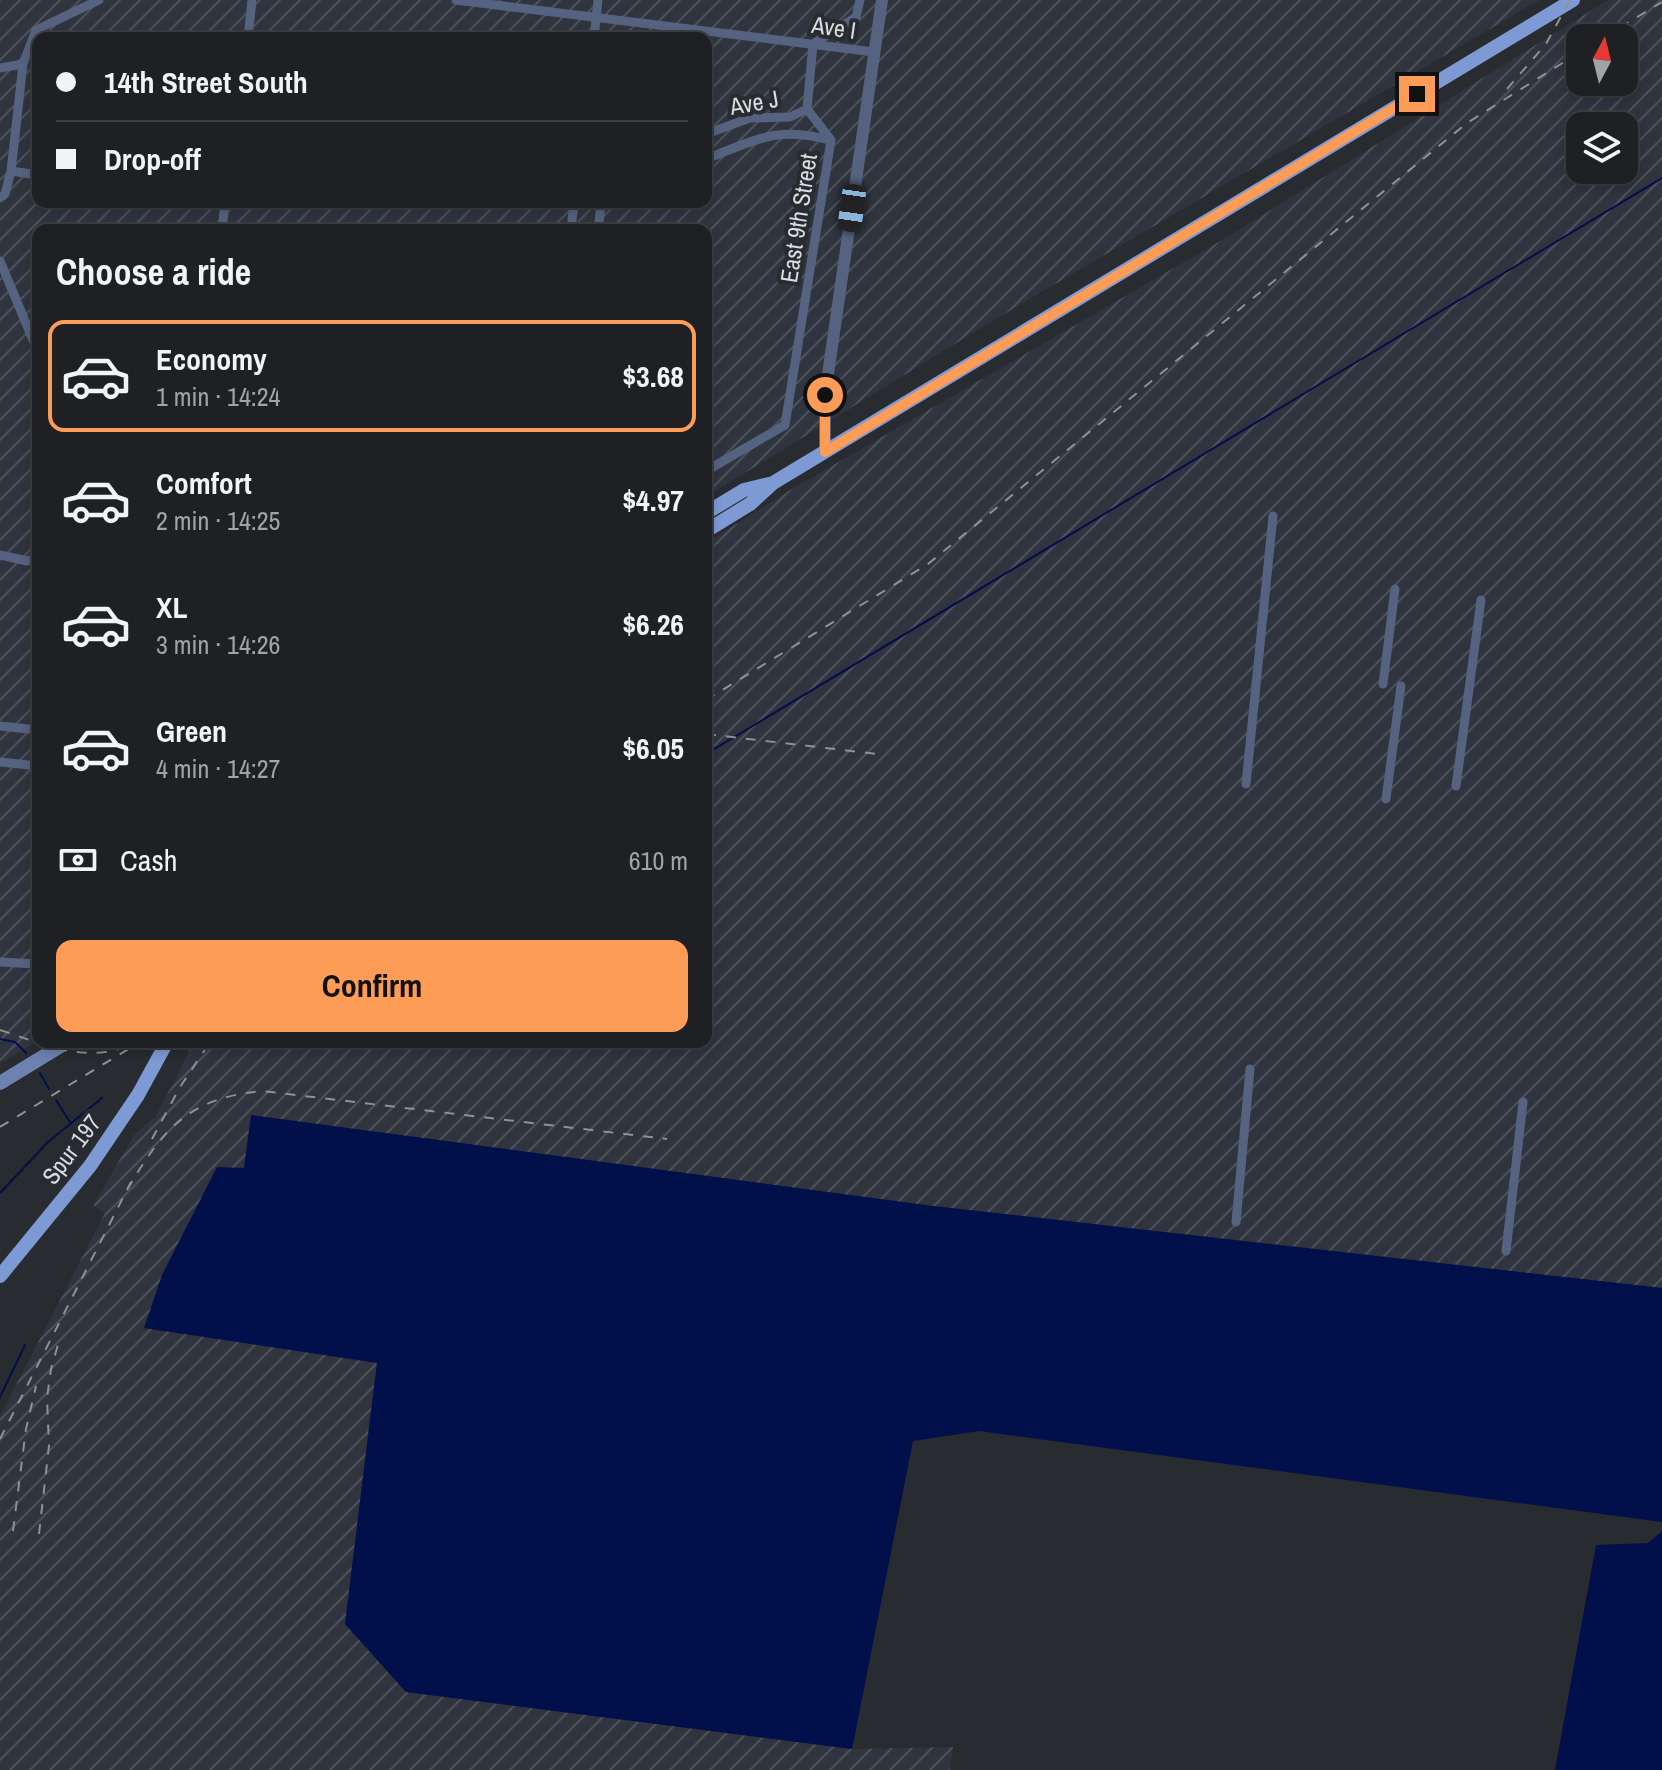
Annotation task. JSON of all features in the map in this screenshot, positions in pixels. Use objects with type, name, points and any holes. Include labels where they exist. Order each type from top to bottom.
[{"type":"main road","points":[[712,527],[750,504],[773,483],[1573,0]]},
{"type":"main road","points":[[712,509],[744,490],[773,483]]},
{"type":"main road","points":[[0,1083],[57,1048]]},
{"type":"main road","name":"Spur 197","points":[[0,1276],[90,1166],[138,1095],[164,1048]]},
{"type":"street","points":[[35,32],[99,0]]},
{"type":"street","points":[[249,32],[252,0]]},
{"type":"street","name":"Ave I","points":[[456,0],[874,52]]},
{"type":"street","points":[[595,32],[598,0]]},
{"type":"street","points":[[807,109],[813,44],[856,17],[860,0]]},
{"type":"street","points":[[825,452],[825,395],[882,0]]},
{"type":"street","points":[[0,198],[5,194],[11,171],[23,64],[32,40]]},
{"type":"street","points":[[0,68],[23,64]]},
{"type":"street","name":"Ave J","points":[[712,132],[750,118],[790,117],[807,109]]},
{"type":"street","name":"East 9th Street","points":[[712,468],[785,425],[831,140],[807,109]]},
{"type":"street","points":[[712,157],[770,134],[799,133],[831,140]]},
{"type":"street","points":[[11,171],[32,174]]},
{"type":"street","points":[[0,261],[32,338]]},
{"type":"street","points":[[1246,784],[1273,516]]},
{"type":"street","points":[[0,555],[32,560]]},
{"type":"street","points":[[1383,684],[1395,589]]},
{"type":"street","points":[[1456,786],[1481,600]]},
{"type":"street","points":[[1386,799],[1401,686]]},
{"type":"street","points":[[0,726],[32,729]]},
{"type":"street","points":[[0,762],[32,765]]},
{"type":"street","points":[[0,962],[32,964]]},
{"type":"street","points":[[1236,1222],[1250,1069]]},
{"type":"street","points":[[1506,1251],[1523,1102]]},
{"type":"shaded area","points":[[0,0],[1539,0],[994,320],[712,493],[712,224],[32,224],[32,1045],[0,1064]]},
{"type":"shaded area","points":[[1608,0],[1662,0],[1662,1288],[933,1206],[377,1362],[345,1624],[406,1692],[852,1749],[953,1747],[950,1770],[0,1770],[0,1416],[105,1213],[93,1205],[135,1134],[156,1116],[191,1048],[712,1048],[712,539],[792,489],[1229,236],[1566,26],[1566,96],[1638,96],[1638,24],[1569,24]]},
{"type":"shaded area","points":[[251,1115],[933,1206],[1662,1288],[1662,1522],[979,1431],[913,1441],[852,1749],[406,1692],[345,1624],[377,1363],[144,1328],[162,1275],[217,1167],[244,1168]]},
{"type":"shaded area","points":[[1662,1531],[1662,1770],[1555,1770],[1596,1545],[1648,1543]]},
{"type":"waterway","points":[[712,750],[1662,178]]},
{"type":"waterway","points":[[0,1039],[15,1042],[26,1053]]},
{"type":"waterway","points":[[40,1073],[49,1089]]},
{"type":"waterway","points":[[0,1193],[48,1142],[102,1098]]},
{"type":"waterway","points":[[56,1100],[70,1122]]},
{"type":"waterway","points":[[0,1397],[25,1345]]},
{"type":"railway","points":[[1507,89],[1546,44],[1570,0]]},
{"type":"railway","points":[[1626,24],[1662,2]]},
{"type":"railway","points":[[712,696],[928,564],[1467,123],[1566,61]]},
{"type":"railway","points":[[712,735],[877,754]]},
{"type":"railway","points":[[0,1030],[32,1041]]},
{"type":"railway","points":[[56,1048],[91,1053],[122,1048]]},
{"type":"railway","points":[[0,1127],[130,1048]]},
{"type":"railway","points":[[152,1139],[180,1087],[206,1048]]},
{"type":"railway","points":[[127,1190],[153,1150],[180,1120],[215,1101],[262,1091],[667,1139]]},
{"type":"railway","points":[[0,1439],[131,1182]]},
{"type":"railway","points":[[39,1534],[49,1446],[47,1398],[59,1341]]},
{"type":"railway","points":[[13,1531],[26,1429],[36,1386]]},
{"type":"route","points":[[825,395],[825,452],[1417,94]]}]
